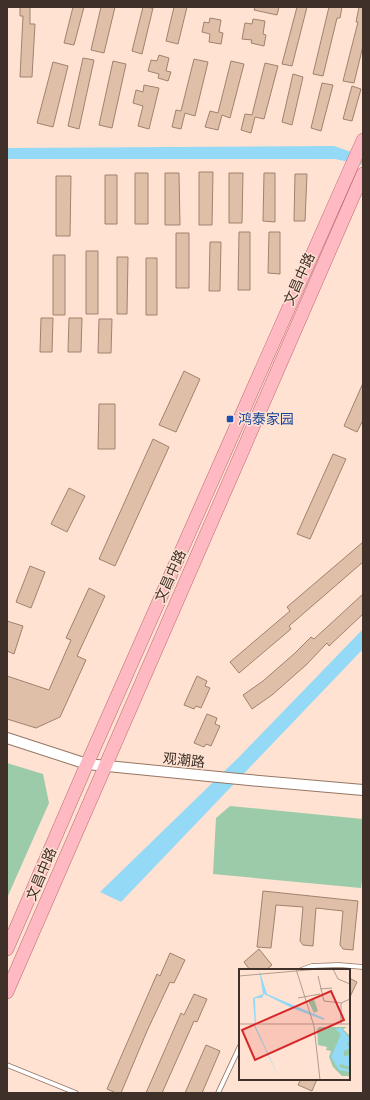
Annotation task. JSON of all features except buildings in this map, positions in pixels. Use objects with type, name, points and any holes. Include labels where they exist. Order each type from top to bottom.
[{"type":"main road","name":"文昌中路","points":[[7,949],[87,764],[363,140]]},
{"type":"main road","name":"文昌中路","points":[[7,992],[363,174]]},
{"type":"street","name":"观潮路","points":[[7,738],[87,764],[363,790]]},
{"type":"lane","points":[[304,969],[312,966],[339,965],[363,967]]},
{"type":"lane","points":[[218,1093],[239,1048]]},
{"type":"lane","points":[[7,1065],[76,1093]]},
{"type":"green space","points":[[7,763],[43,774],[49,803],[7,898]]},
{"type":"green space","points":[[230,806],[363,819],[363,873],[361,888],[213,874],[216,818]]},
{"type":"water","points":[[334,146],[363,156],[363,165],[335,159],[7,159],[7,148]]},
{"type":"water","points":[[363,629],[363,649],[121,902],[100,892],[240,756]]},
{"type":"place","name":"鸿泰家园","points":[[230,419]]}]
